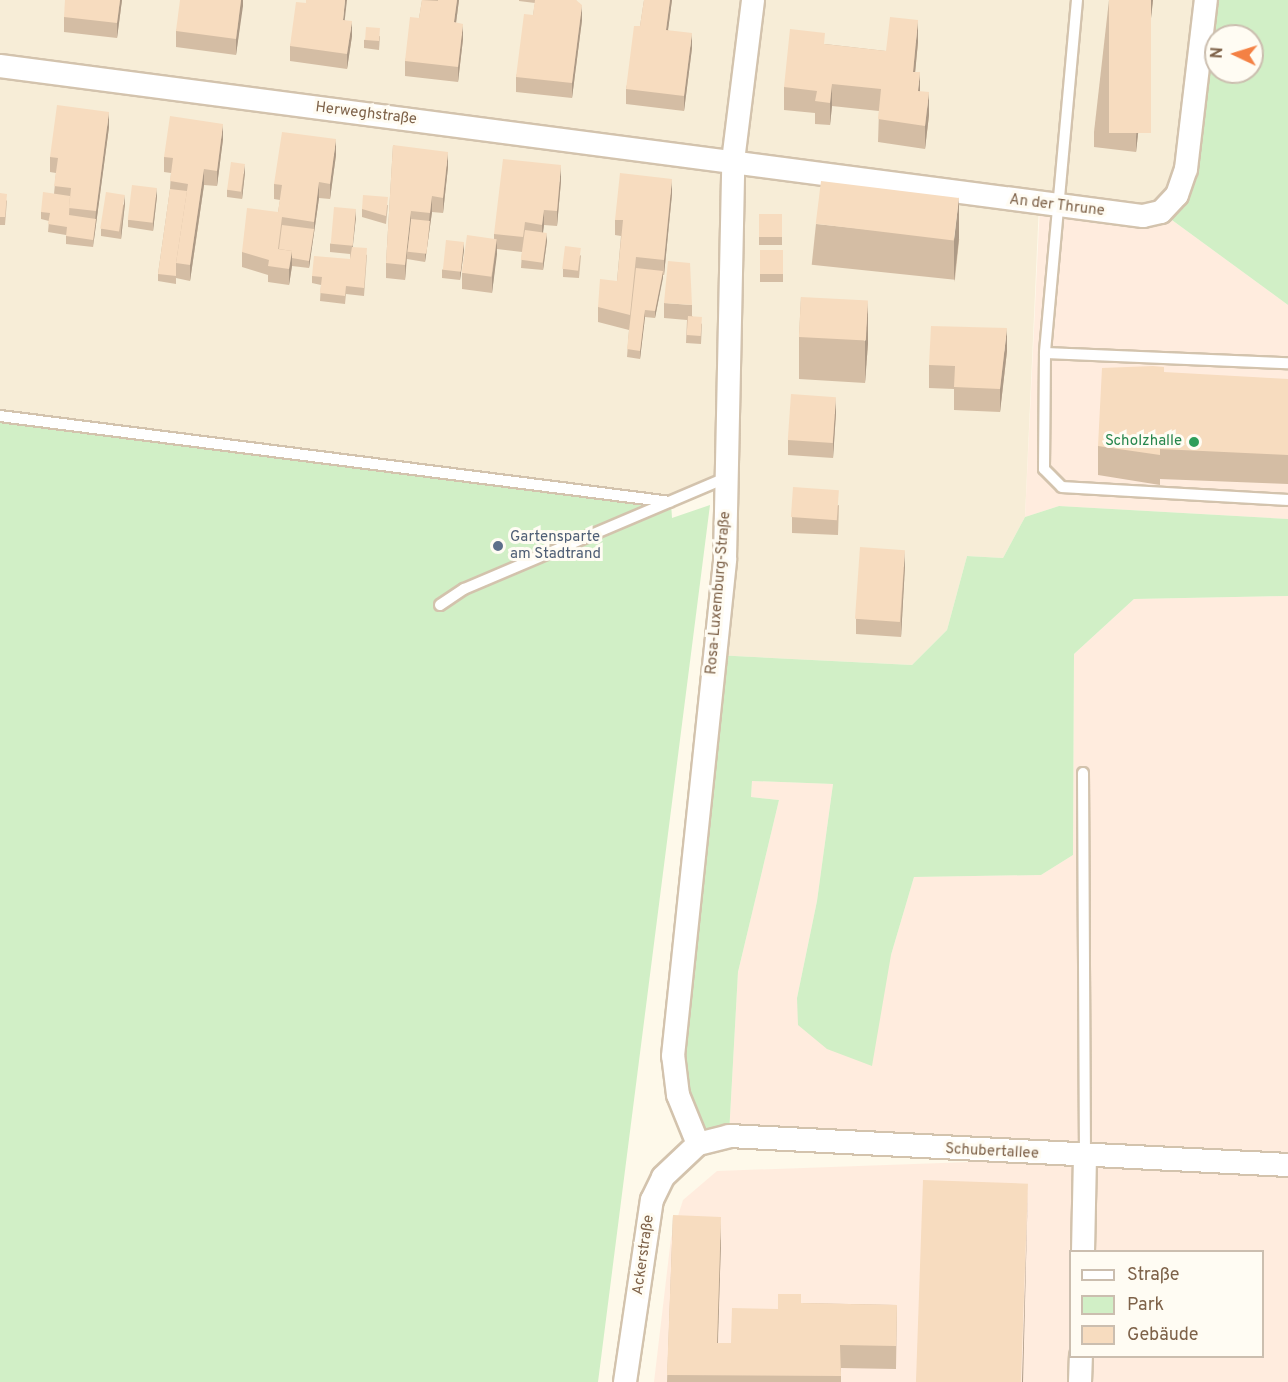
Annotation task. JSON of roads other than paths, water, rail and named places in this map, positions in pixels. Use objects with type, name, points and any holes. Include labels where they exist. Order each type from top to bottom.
[{"type":"street","name":"Rosa-Luxemburg-Straße","points":[[698,1144],[678,1093],[673,1056],[725,559],[733,161],[753,0]]},
{"type":"street","name":"An der Thrune","points":[[733,161],[1059,206],[1143,216],[1161,212],[1178,195],[1186,169],[1206,0]]},
{"type":"street","name":"Herweghstraße","points":[[0,66],[733,161]]},
{"type":"street","name":"Schubertallee","points":[[698,1144],[729,1136],[1085,1157],[1288,1165]]},
{"type":"street","name":"Ackerstraße","points":[[625,1382],[651,1200],[663,1177],[698,1144]]},
{"type":"street","points":[[1083,1250],[1085,1157]]},
{"type":"street","points":[[1080,1382],[1081,1358]]},
{"type":"lane","points":[[1077,0],[1045,352],[1044,469],[1062,488],[1288,500]]},
{"type":"lane","points":[[1045,352],[1288,363]]},
{"type":"lane","points":[[0,416],[670,502]]},
{"type":"lane","points":[[440,605],[464,589],[728,477]]},
{"type":"lane","points":[[1083,773],[1085,1157]]},
{"type":"place","name":"Scholzhalle","points":[[1194,442]]},
{"type":"place","name":"Gartensparte am Stadtrand","points":[[498,546]]}]
